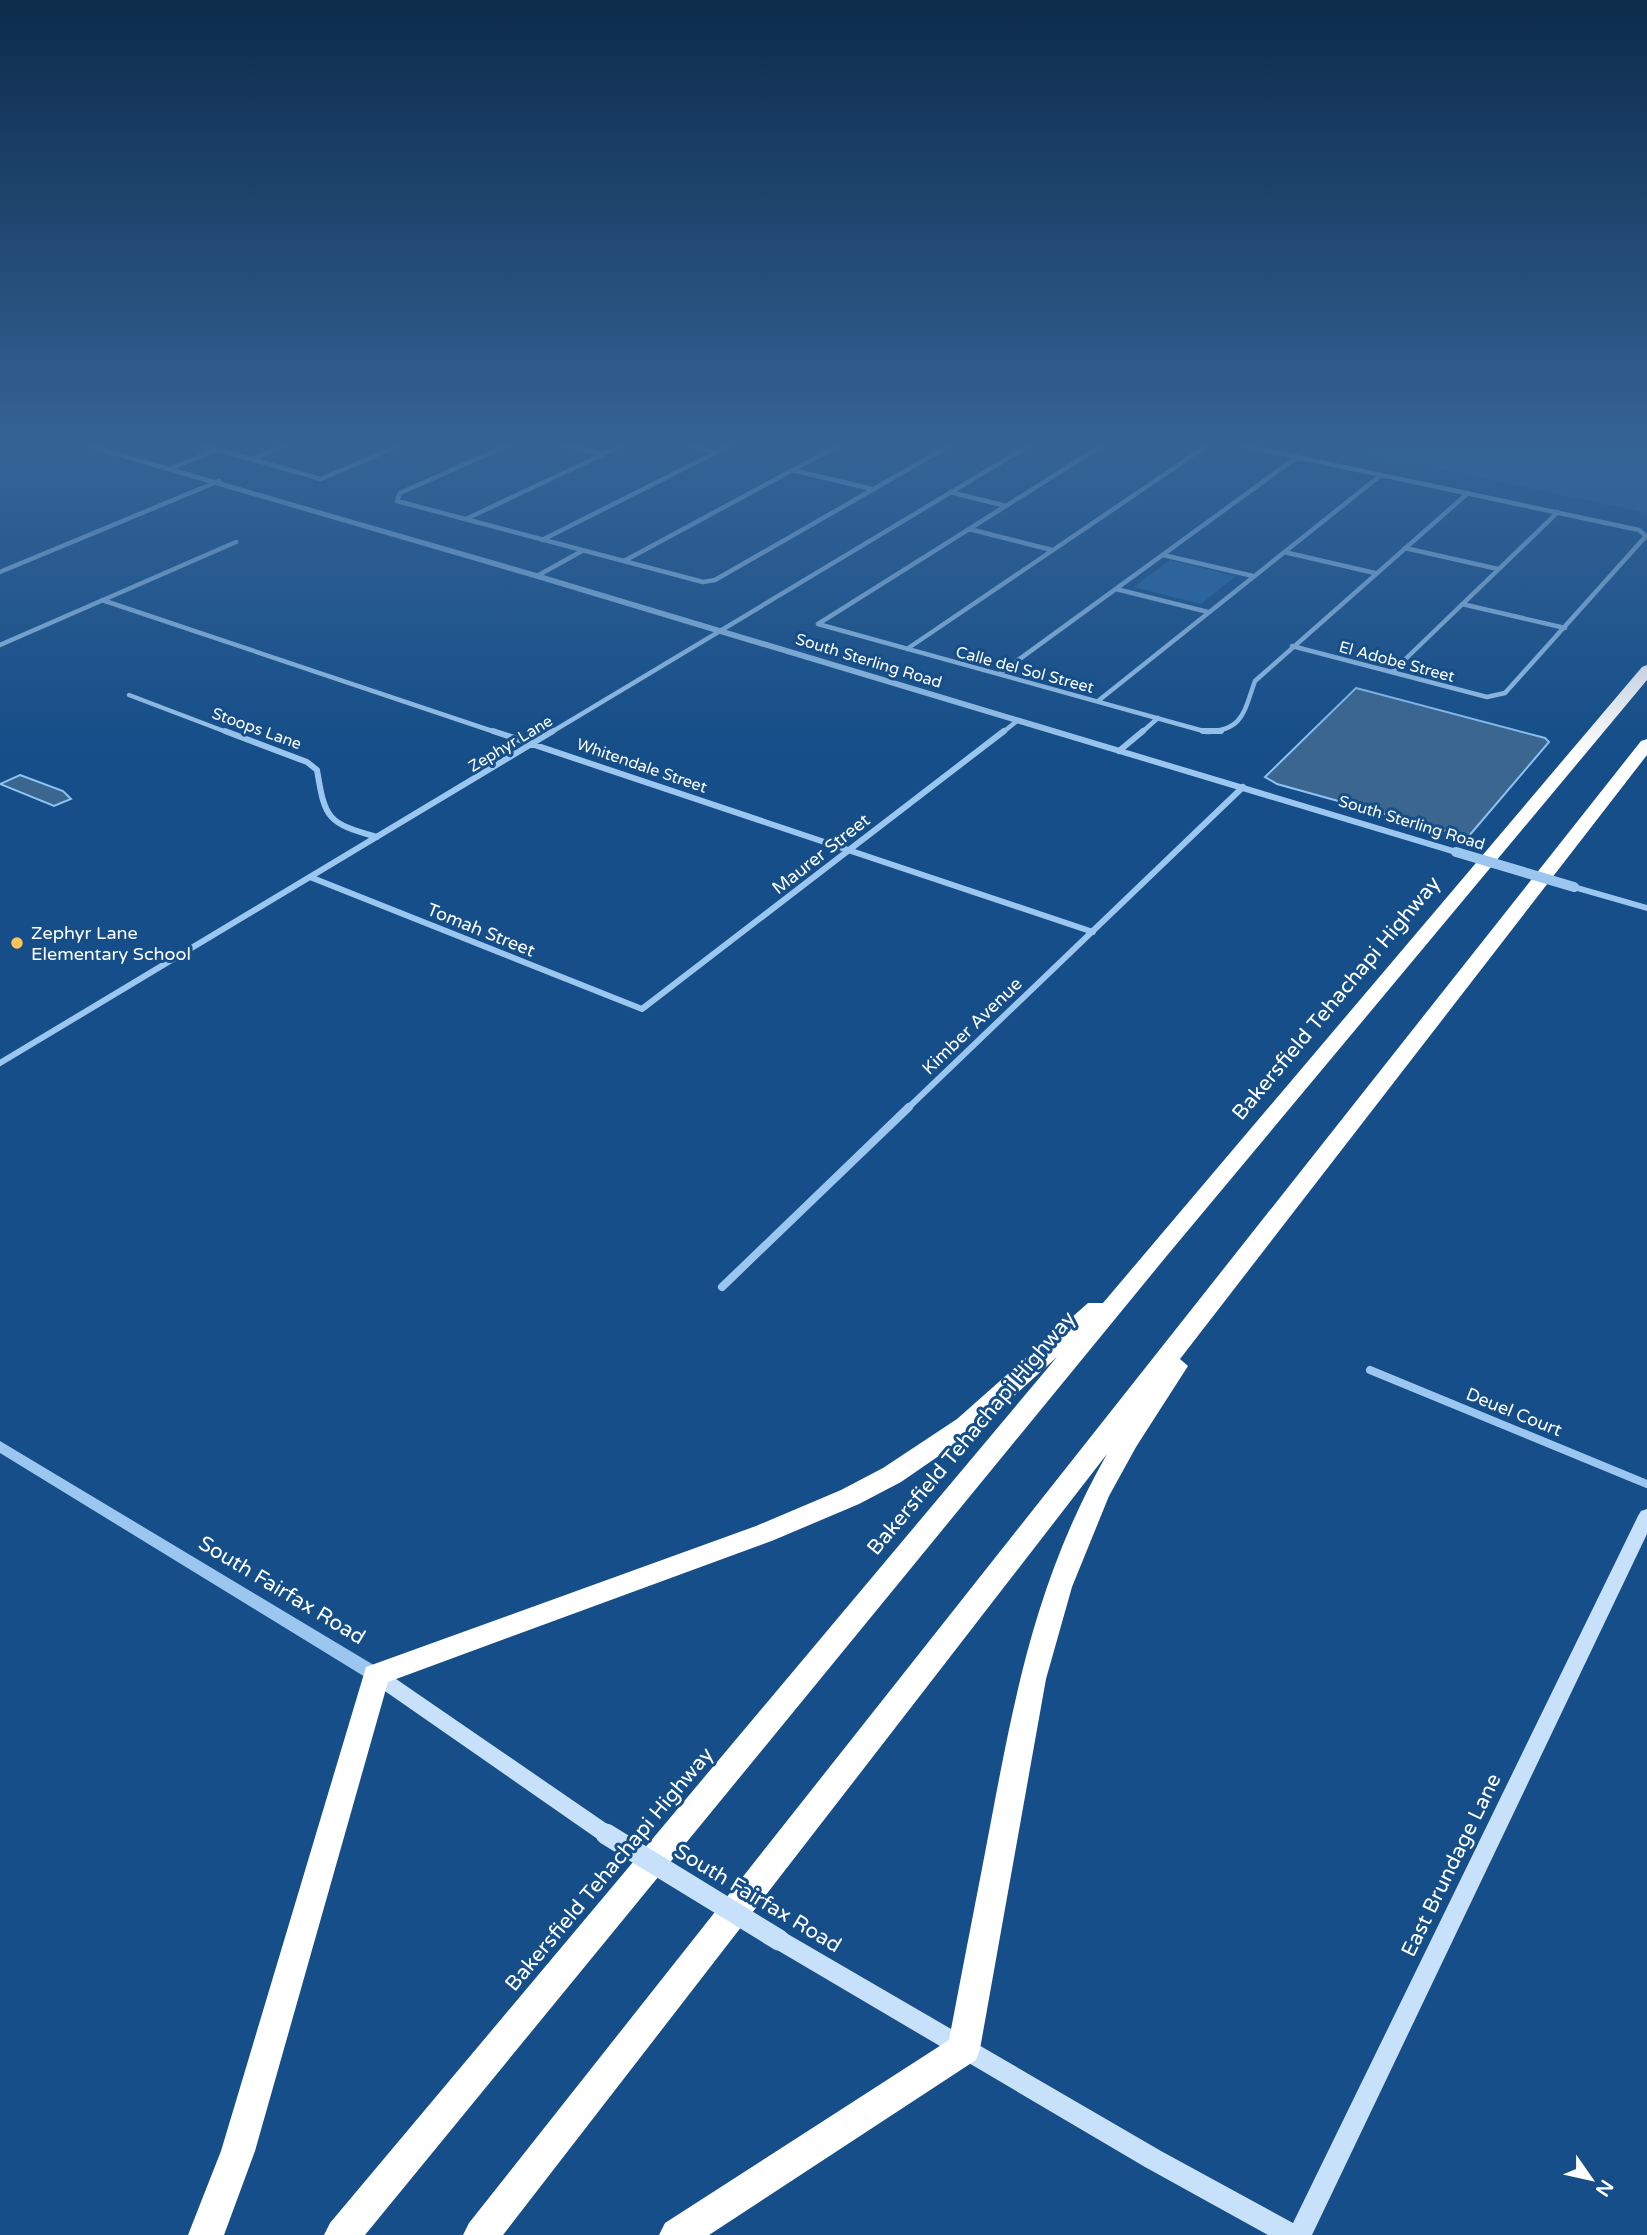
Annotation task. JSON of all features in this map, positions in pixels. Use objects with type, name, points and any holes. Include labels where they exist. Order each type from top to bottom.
[{"type":"highway","name":"Bakersfield Tehachapi Highway","points":[[342,2235],[1157,1253],[1647,670]]},
{"type":"highway","points":[[481,2235],[1647,744]]},
{"type":"highway","points":[[677,2235],[964,2049],[1032,1679],[1058,1587],[1096,1496],[1126,1442],[1257,1243]]},
{"type":"highway","points":[[206,2235],[238,2151],[376,1675],[795,1522],[892,1475],[931,1451],[999,1399],[1157,1253]]},
{"type":"main road","name":"East Brundage Lane","points":[[1300,2235],[1647,1516]]},
{"type":"main road","name":"South Fairfax Road","points":[[376,1675],[606,1834],[779,1940],[1291,2235]]},
{"type":"street","points":[[0,572],[59,547]]},
{"type":"street","points":[[0,645],[224,547]]},
{"type":"street","name":"South Sterling Road","points":[[441,547],[1647,908]]},
{"type":"street","points":[[569,547],[703,582],[715,580],[772,547]]},
{"type":"street","points":[[624,561],[649,547]]},
{"type":"street","name":"Zephyr Lane","points":[[0,1063],[858,547]]},
{"type":"street","name":"Calle del Sol Street","points":[[940,547],[818,624],[1208,732],[1226,732],[1238,726],[1255,681],[1292,646]]},
{"type":"street","points":[[1041,547],[1052,550]]},
{"type":"street","points":[[907,649],[1056,547]]},
{"type":"street","points":[[999,674],[1174,547]]},
{"type":"street","points":[[1098,701],[1290,547]]},
{"type":"street","points":[[1392,672],[1521,547]]},
{"type":"street","points":[[1462,604],[1565,628],[1636,547]]},
{"type":"street","points":[[1292,646],[1405,548],[1499,569]]},
{"type":"street","points":[[537,576],[582,551]]},
{"type":"street","points":[[1284,552],[1375,573]]},
{"type":"street","points":[[1163,555],[1253,576]]},
{"type":"street","points":[[1116,589],[1208,612]]},
{"type":"street","name":"Whitendale Street","points":[[102,600],[1093,932]]},
{"type":"street","name":"El Adobe Street","points":[[1292,646],[1487,697],[1505,693],[1565,628]]},
{"type":"street","name":"Stoops Lane","points":[[129,695],[307,762],[317,770],[320,799],[330,815],[349,828],[377,837]]},
{"type":"street","points":[[1119,751],[1158,718]]},
{"type":"street","name":"Maurer Street","points":[[642,1009],[1017,721]]},
{"type":"street","name":"Kimber Avenue","points":[[722,1287],[1243,788]]},
{"type":"street","name":"Tomah Street","points":[[310,877],[642,1009]]},
{"type":"street","name":"Deuel Court","points":[[1370,1370],[1647,1484]]},
{"type":"street","name":"South Fairfax Road","points":[[0,1446],[376,1675]]},
{"type":"shaded area","points":[[1170,560],[1236,576],[1201,604],[1134,587]]},
{"type":"shaded area","points":[[1356,688],[1545,738],[1549,742],[1468,837],[1277,784],[1265,777]]},
{"type":"shaded area","points":[[20,775],[63,791],[71,799],[54,806],[0,784]]},
{"type":"place","name":"Zephyr Lane Elementary School","points":[[17,943]]}]
